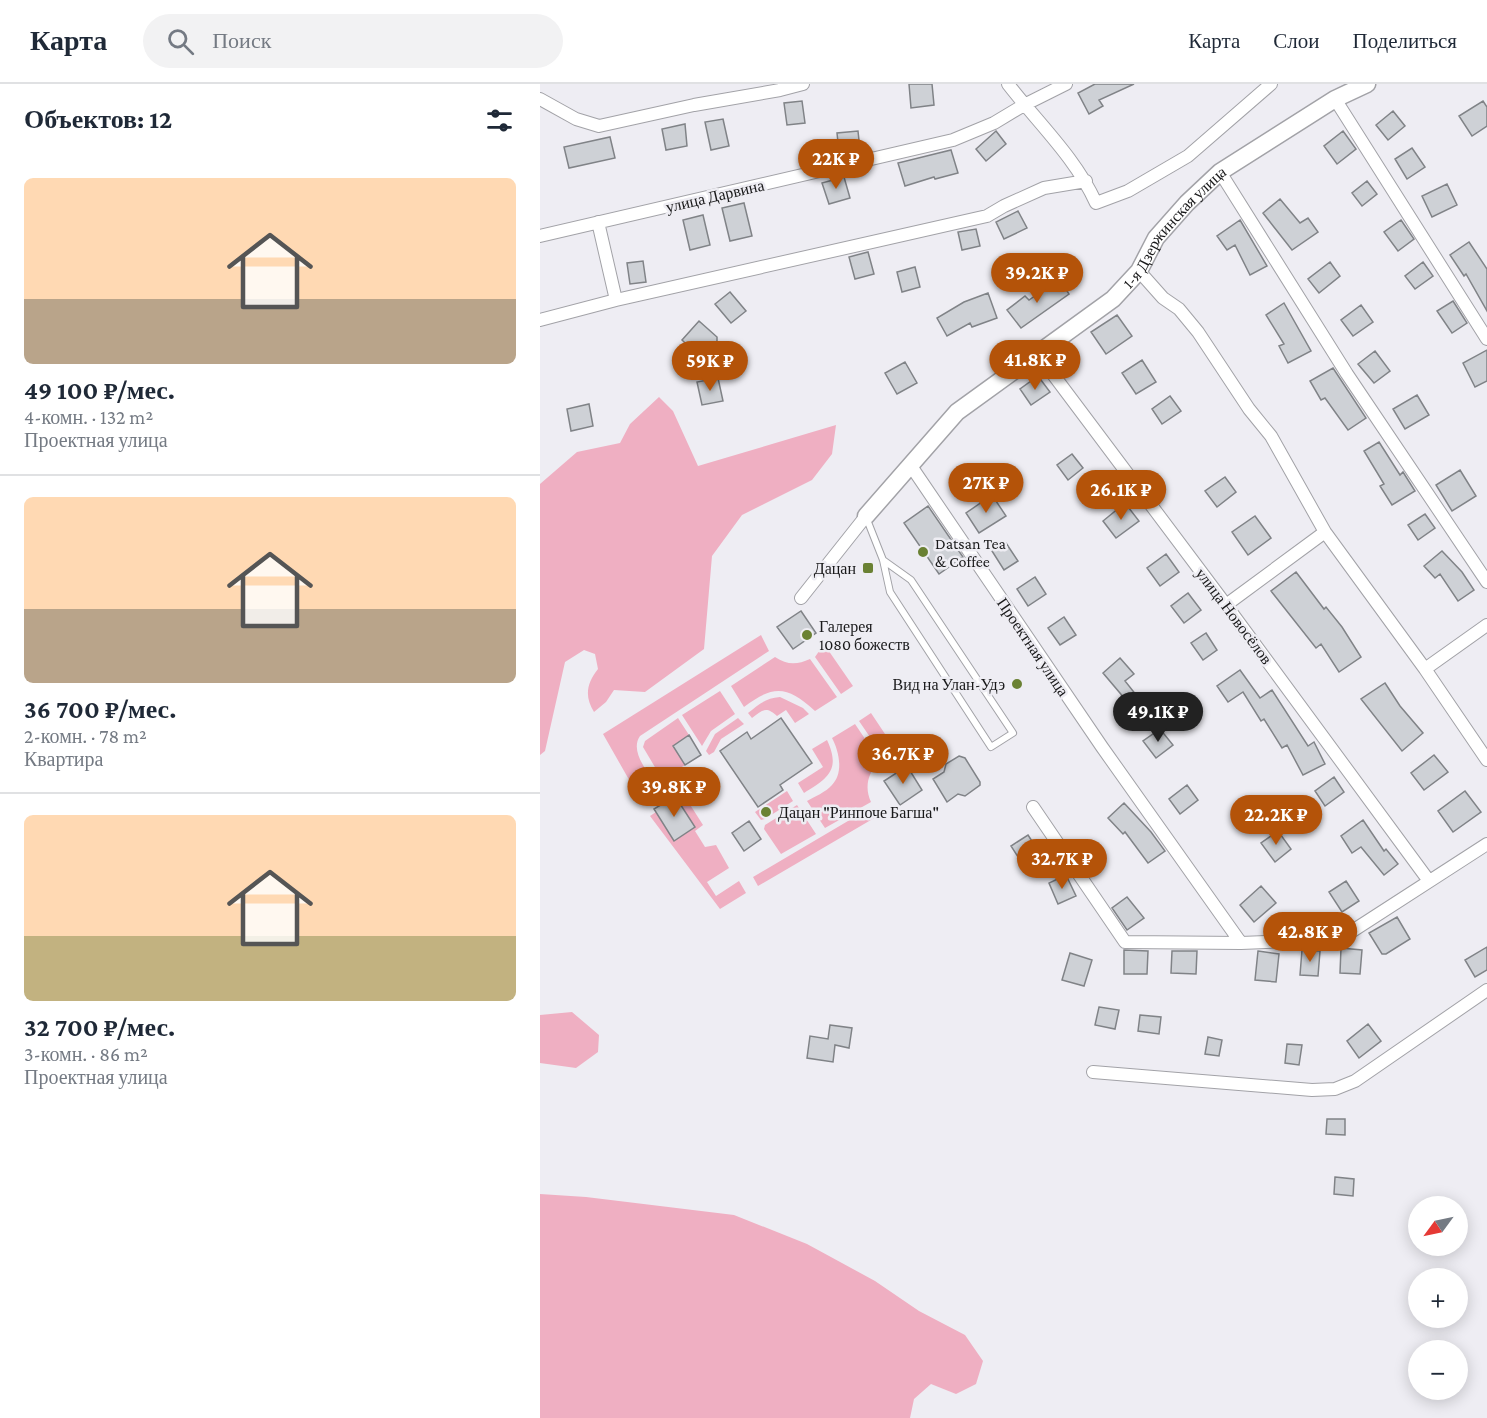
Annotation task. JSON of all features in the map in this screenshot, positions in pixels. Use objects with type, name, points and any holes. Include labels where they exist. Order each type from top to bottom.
[{"type":"street","points":[[540,99],[576,120],[599,126],[803,84]]},
{"type":"street","points":[[1008,84],[1069,157],[1086,182],[1096,203],[1128,191],[1188,156],[1270,84]]},
{"type":"street","name":"улица Дарвина","points":[[540,236],[952,140],[994,123],[1066,84]]},
{"type":"street","name":"1-я Дзержинская улица","points":[[801,598],[866,516],[957,412],[1113,299],[1139,271],[1156,238],[1187,203],[1220,172],[1335,99],[1367,84]]},
{"type":"street","points":[[1335,99],[1487,339]]},
{"type":"street","points":[[1220,172],[1347,374],[1487,582]]},
{"type":"street","points":[[540,320],[616,300],[987,216],[1044,188],[1086,182]]},
{"type":"street","points":[[598,222],[616,300]]},
{"type":"street","points":[[1139,271],[1163,298],[1179,309],[1198,332],[1249,409],[1271,436],[1325,532],[1425,669],[1487,760]]},
{"type":"street","name":"улица Новосёлов","points":[[1037,353],[1429,881]]},
{"type":"street","name":"Проектная улица","points":[[911,466],[1102,747],[1241,943]]},
{"type":"street","points":[[1226,605],[1325,532]]},
{"type":"street","points":[[1425,669],[1487,625]]},
{"type":"street","points":[[1034,807],[1125,942],[1241,943],[1340,939],[1487,844]]},
{"type":"street","points":[[1093,1072],[1312,1090],[1335,1089],[1355,1081],[1487,990]]},
{"type":"lane","points":[[866,516],[883,560],[890,592],[991,747],[1013,733],[911,580],[883,560]]},
{"type":"shaded area","points":[[659,397],[673,411],[698,466],[836,425],[832,454],[812,480],[742,515],[712,556],[704,649],[645,692],[614,690],[606,702],[594,712],[588,690],[591,679],[598,669],[595,654],[584,650],[565,662],[545,751],[540,755],[540,484],[577,452],[620,443],[630,424]]},
{"type":"shaded area","points":[[761,635],[769,651],[640,736],[637,742],[638,755],[658,787],[640,799],[603,734]]},
{"type":"shaded area","points":[[824,644],[853,686],[841,694],[815,657]]},
{"type":"shaded area","points":[[775,657],[792,663],[810,659],[837,697],[815,711],[796,696],[780,691],[763,695],[744,707],[731,686]]},
{"type":"shaded area","points":[[720,691],[735,714],[711,731],[702,746],[682,715]]},
{"type":"shaded area","points":[[780,697],[803,708],[809,714],[795,723],[786,710],[777,716],[764,710],[752,718],[748,713],[763,702]]},
{"type":"shaded area","points":[[871,713],[899,755],[885,759],[859,721]]},
{"type":"shaded area","points":[[678,718],[689,735],[673,746],[685,765],[662,779],[643,747],[645,741]]},
{"type":"shaded area","points":[[738,718],[744,724],[721,739],[714,752],[709,755],[706,751],[715,734]]},
{"type":"shaded area","points":[[855,724],[880,761],[868,780],[871,802],[825,828],[807,801],[827,790],[836,780],[839,762],[832,738]]},
{"type":"shaded area","points":[[827,740],[833,759],[830,772],[820,783],[804,793],[798,783],[823,767],[812,749]]},
{"type":"shaded area","points":[[787,791],[793,801],[761,820],[755,812]]},
{"type":"shaded area","points":[[682,792],[703,825],[695,831],[705,847],[716,845],[729,868],[707,882],[716,896],[739,881],[746,893],[720,909],[650,816],[656,812],[674,841],[694,828],[675,796]]},
{"type":"shaded area","points":[[797,805],[816,834],[781,854],[764,829],[765,825]]},
{"type":"shaded area","points":[[870,808],[876,817],[758,886],[753,877]]},
{"type":"shaded area","points":[[572,1012],[599,1035],[598,1052],[576,1068],[540,1063],[540,1015]]},
{"type":"shaded area","points":[[540,1194],[586,1197],[734,1215],[807,1244],[875,1281],[919,1311],[965,1335],[983,1361],[976,1384],[956,1394],[931,1384],[914,1399],[910,1418],[540,1418]]},
{"type":"building","points":[[909,84],[932,84],[934,105],[911,108]]},
{"type":"building","points":[[1095,84],[1134,84],[1099,100],[1103,106],[1089,114],[1078,93]]},
{"type":"building","points":[[802,101],[805,123],[787,125],[784,103]]},
{"type":"building","points":[[1483,101],[1487,107],[1487,126],[1472,136],[1459,116]]},
{"type":"building","points":[[1393,111],[1405,126],[1388,140],[1376,125]]},
{"type":"building","points":[[723,119],[729,146],[711,150],[705,122]]},
{"type":"building","points":[[685,124],[687,146],[666,150],[662,129]]},
{"type":"building","points":[[858,131],[860,150],[839,152],[837,133]]},
{"type":"building","points":[[996,131],[1006,144],[986,161],[976,149]]},
{"type":"building","points":[[1343,131],[1356,149],[1337,164],[1324,146]]},
{"type":"building","points":[[610,137],[615,158],[569,168],[564,147]]},
{"type":"building","points":[[1412,148],[1425,167],[1407,179],[1395,159]]},
{"type":"building","points":[[951,150],[958,173],[935,179],[934,177],[905,186],[898,163]]},
{"type":"building","points":[[844,177],[850,198],[829,204],[822,183]]},
{"type":"building","points":[[1367,181],[1377,194],[1362,206],[1352,193]]},
{"type":"building","points":[[1447,184],[1457,205],[1432,217],[1422,196]]},
{"type":"building","points":[[1280,199],[1300,223],[1308,218],[1318,232],[1292,250],[1263,213]]},
{"type":"building","points":[[744,203],[752,236],[730,241],[722,208]]},
{"type":"building","points":[[1018,211],[1027,228],[1004,239],[996,222]]},
{"type":"building","points":[[703,215],[710,245],[690,250],[683,220]]},
{"type":"building","points":[[1240,220],[1267,266],[1250,275],[1235,245],[1227,250],[1217,236]]},
{"type":"building","points":[[1401,220],[1414,239],[1398,251],[1384,232]]},
{"type":"building","points":[[976,229],[980,246],[962,250],[958,232]]},
{"type":"building","points":[[1469,242],[1487,269],[1487,311],[1466,274],[1464,276],[1450,255]]},
{"type":"building","points":[[868,252],[874,274],[855,279],[849,257]]},
{"type":"building","points":[[643,261],[646,282],[630,284],[627,263]]},
{"type":"building","points":[[1330,262],[1340,276],[1319,293],[1308,279]]},
{"type":"building","points":[[1423,262],[1433,276],[1415,289],[1405,276]]},
{"type":"building","points":[[915,267],[920,287],[902,292],[897,272]]},
{"type":"building","points":[[1059,279],[1069,294],[1021,328],[1007,310],[1025,296],[1029,300]]},
{"type":"building","points":[[730,292],[746,311],[731,323],[715,304]]},
{"type":"building","points":[[988,293],[997,318],[972,327],[970,323],[947,336],[937,318],[964,302]]},
{"type":"building","points":[[1453,301],[1467,323],[1452,333],[1437,311]]},
{"type":"building","points":[[1284,303],[1311,351],[1288,363],[1279,346],[1284,344],[1266,315]]},
{"type":"building","points":[[1361,305],[1373,322],[1353,336],[1341,320]]},
{"type":"building","points":[[1117,315],[1132,336],[1106,354],[1091,332]]},
{"type":"building","points":[[699,321],[717,337],[717,341],[701,358],[682,340]]},
{"type":"building","points":[[1487,350],[1487,381],[1475,387],[1463,363]]},
{"type":"building","points":[[1375,351],[1390,371],[1374,383],[1358,364]]},
{"type":"building","points":[[1142,360],[1156,382],[1136,394],[1122,373]]},
{"type":"building","points":[[905,362],[917,383],[897,394],[885,373]]},
{"type":"building","points":[[1333,368],[1366,418],[1348,430],[1325,398],[1321,400],[1310,381]]},
{"type":"building","points":[[1038,376],[1050,392],[1031,405],[1020,389]]},
{"type":"building","points":[[718,378],[723,401],[702,405],[697,382]]},
{"type":"building","points":[[1417,395],[1429,415],[1405,429],[1393,409]]},
{"type":"building","points":[[1170,396],[1181,411],[1162,424],[1152,409]]},
{"type":"building","points":[[589,404],[593,426],[571,431],[567,409]]},
{"type":"building","points":[[1379,442],[1400,475],[1403,472],[1415,491],[1392,505],[1380,486],[1384,484],[1364,451]]},
{"type":"building","points":[[1072,454],[1083,468],[1068,480],[1057,465]]},
{"type":"building","points":[[1460,470],[1476,496],[1452,511],[1436,485]]},
{"type":"building","points":[[1225,477],[1236,492],[1217,507],[1205,491]]},
{"type":"building","points":[[992,495],[1006,516],[979,533],[966,513]]},
{"type":"building","points":[[1125,503],[1139,521],[1116,538],[1103,521]]},
{"type":"building","points":[[928,506],[963,557],[939,574],[904,523]]},
{"type":"building","points":[[1425,514],[1435,528],[1418,540],[1408,525]]},
{"type":"building","points":[[1255,516],[1271,538],[1248,555],[1232,532]]},
{"type":"building","points":[[1006,543],[1018,561],[1004,570],[992,551]]},
{"type":"building","points":[[1442,551],[1462,572],[1474,590],[1458,601],[1440,574],[1435,578],[1424,566]]},
{"type":"building","points":[[1166,554],[1179,572],[1160,586],[1147,568]]},
{"type":"building","points":[[1296,572],[1324,609],[1326,607],[1342,627],[1361,657],[1339,672],[1321,644],[1316,648],[1271,591]]},
{"type":"building","points":[[1035,577],[1046,594],[1028,606],[1017,589]]},
{"type":"building","points":[[1188,593],[1201,610],[1184,623],[1171,606]]},
{"type":"building","points":[[801,611],[816,633],[793,649],[777,627]]},
{"type":"building","points":[[1064,617],[1076,635],[1060,645],[1048,628]]},
{"type":"building","points":[[1206,633],[1217,650],[1203,660],[1191,643]]},
{"type":"building","points":[[1120,658],[1134,674],[1125,681],[1148,710],[1132,723],[1117,705],[1125,699],[1103,673]]},
{"type":"building","points":[[1240,670],[1260,698],[1272,690],[1308,746],[1314,742],[1325,764],[1303,775],[1287,745],[1282,748],[1264,719],[1261,721],[1243,692],[1228,702],[1217,686]]},
{"type":"building","points":[[1385,683],[1400,706],[1423,733],[1402,751],[1361,699]]},
{"type":"building","points":[[781,718],[812,763],[780,785],[783,790],[758,807],[720,751],[747,732],[751,739]]},
{"type":"building","points":[[1160,729],[1173,745],[1156,758],[1143,741]]},
{"type":"building","points":[[689,735],[701,755],[685,765],[673,746]]},
{"type":"building","points":[[1434,755],[1448,772],[1424,790],[1411,773]]},
{"type":"building","points":[[959,756],[965,758],[980,785],[965,796],[958,794],[947,802],[933,779],[944,772],[946,764]]},
{"type":"building","points":[[907,766],[922,790],[900,805],[884,781]]},
{"type":"building","points":[[1334,777],[1344,792],[1325,806],[1315,791]]},
{"type":"building","points":[[1187,785],[1198,800],[1180,814],[1169,799]]},
{"type":"building","points":[[1465,791],[1481,812],[1453,832],[1438,811]]},
{"type":"building","points":[[675,796],[695,827],[674,841],[654,809]]},
{"type":"building","points":[[1124,803],[1165,851],[1148,863],[1125,832],[1123,834],[1108,818]]},
{"type":"building","points":[[1363,820],[1384,851],[1386,849],[1398,864],[1384,875],[1361,847],[1352,853],[1341,836]]},
{"type":"building","points":[[749,821],[761,839],[744,851],[732,833]]},
{"type":"building","points":[[1278,831],[1291,849],[1275,862],[1261,843]]},
{"type":"building","points":[[1028,835],[1041,855],[1024,866],[1011,846]]},
{"type":"building","points":[[1066,875],[1076,896],[1058,904],[1049,883]]},
{"type":"building","points":[[1346,881],[1359,901],[1342,912],[1329,892]]},
{"type":"building","points":[[1261,886],[1276,903],[1254,922],[1240,905]]},
{"type":"building","points":[[1127,897],[1144,918],[1127,930],[1112,908]]},
{"type":"building","points":[[1397,917],[1410,939],[1386,954],[1382,954],[1369,933]]},
{"type":"building","points":[[1487,947],[1487,970],[1475,977],[1465,960]]},
{"type":"building","points":[[1341,948],[1362,950],[1360,974],[1340,973]]},
{"type":"building","points":[[1124,950],[1148,951],[1147,974],[1124,974]]},
{"type":"building","points":[[1302,950],[1320,951],[1318,976],[1300,975]]},
{"type":"building","points":[[1172,951],[1197,951],[1196,974],[1171,973]]},
{"type":"building","points":[[1258,951],[1279,954],[1276,982],[1255,980]]},
{"type":"building","points":[[1070,953],[1092,960],[1084,986],[1062,980]]},
{"type":"building","points":[[1099,1007],[1119,1010],[1115,1029],[1095,1025]]},
{"type":"building","points":[[1140,1015],[1161,1017],[1159,1034],[1138,1031]]},
{"type":"building","points":[[1368,1024],[1381,1041],[1359,1058],[1347,1041]]},
{"type":"building","points":[[830,1025],[852,1028],[849,1048],[835,1045],[833,1062],[807,1058],[810,1036],[828,1039]]},
{"type":"building","points":[[1208,1037],[1222,1040],[1219,1056],[1205,1054]]},
{"type":"building","points":[[1287,1044],[1302,1045],[1299,1065],[1285,1063]]},
{"type":"building","points":[[1327,1119],[1345,1119],[1345,1135],[1326,1134]]},
{"type":"building","points":[[1335,1177],[1354,1179],[1353,1196],[1334,1194]]},
{"type":"place","name":"Datsan Tea & Coffee","points":[[923,552]]},
{"type":"place","name":"Дацан","points":[[868,568]]},
{"type":"place","name":"Галерея 1080 божеств","points":[[807,635]]},
{"type":"place","name":"Вид на Улан-Удэ","points":[[1017,684]]},
{"type":"place","name":"Дацан \"Ринпоче Багша\"","points":[[766,812]]}]
